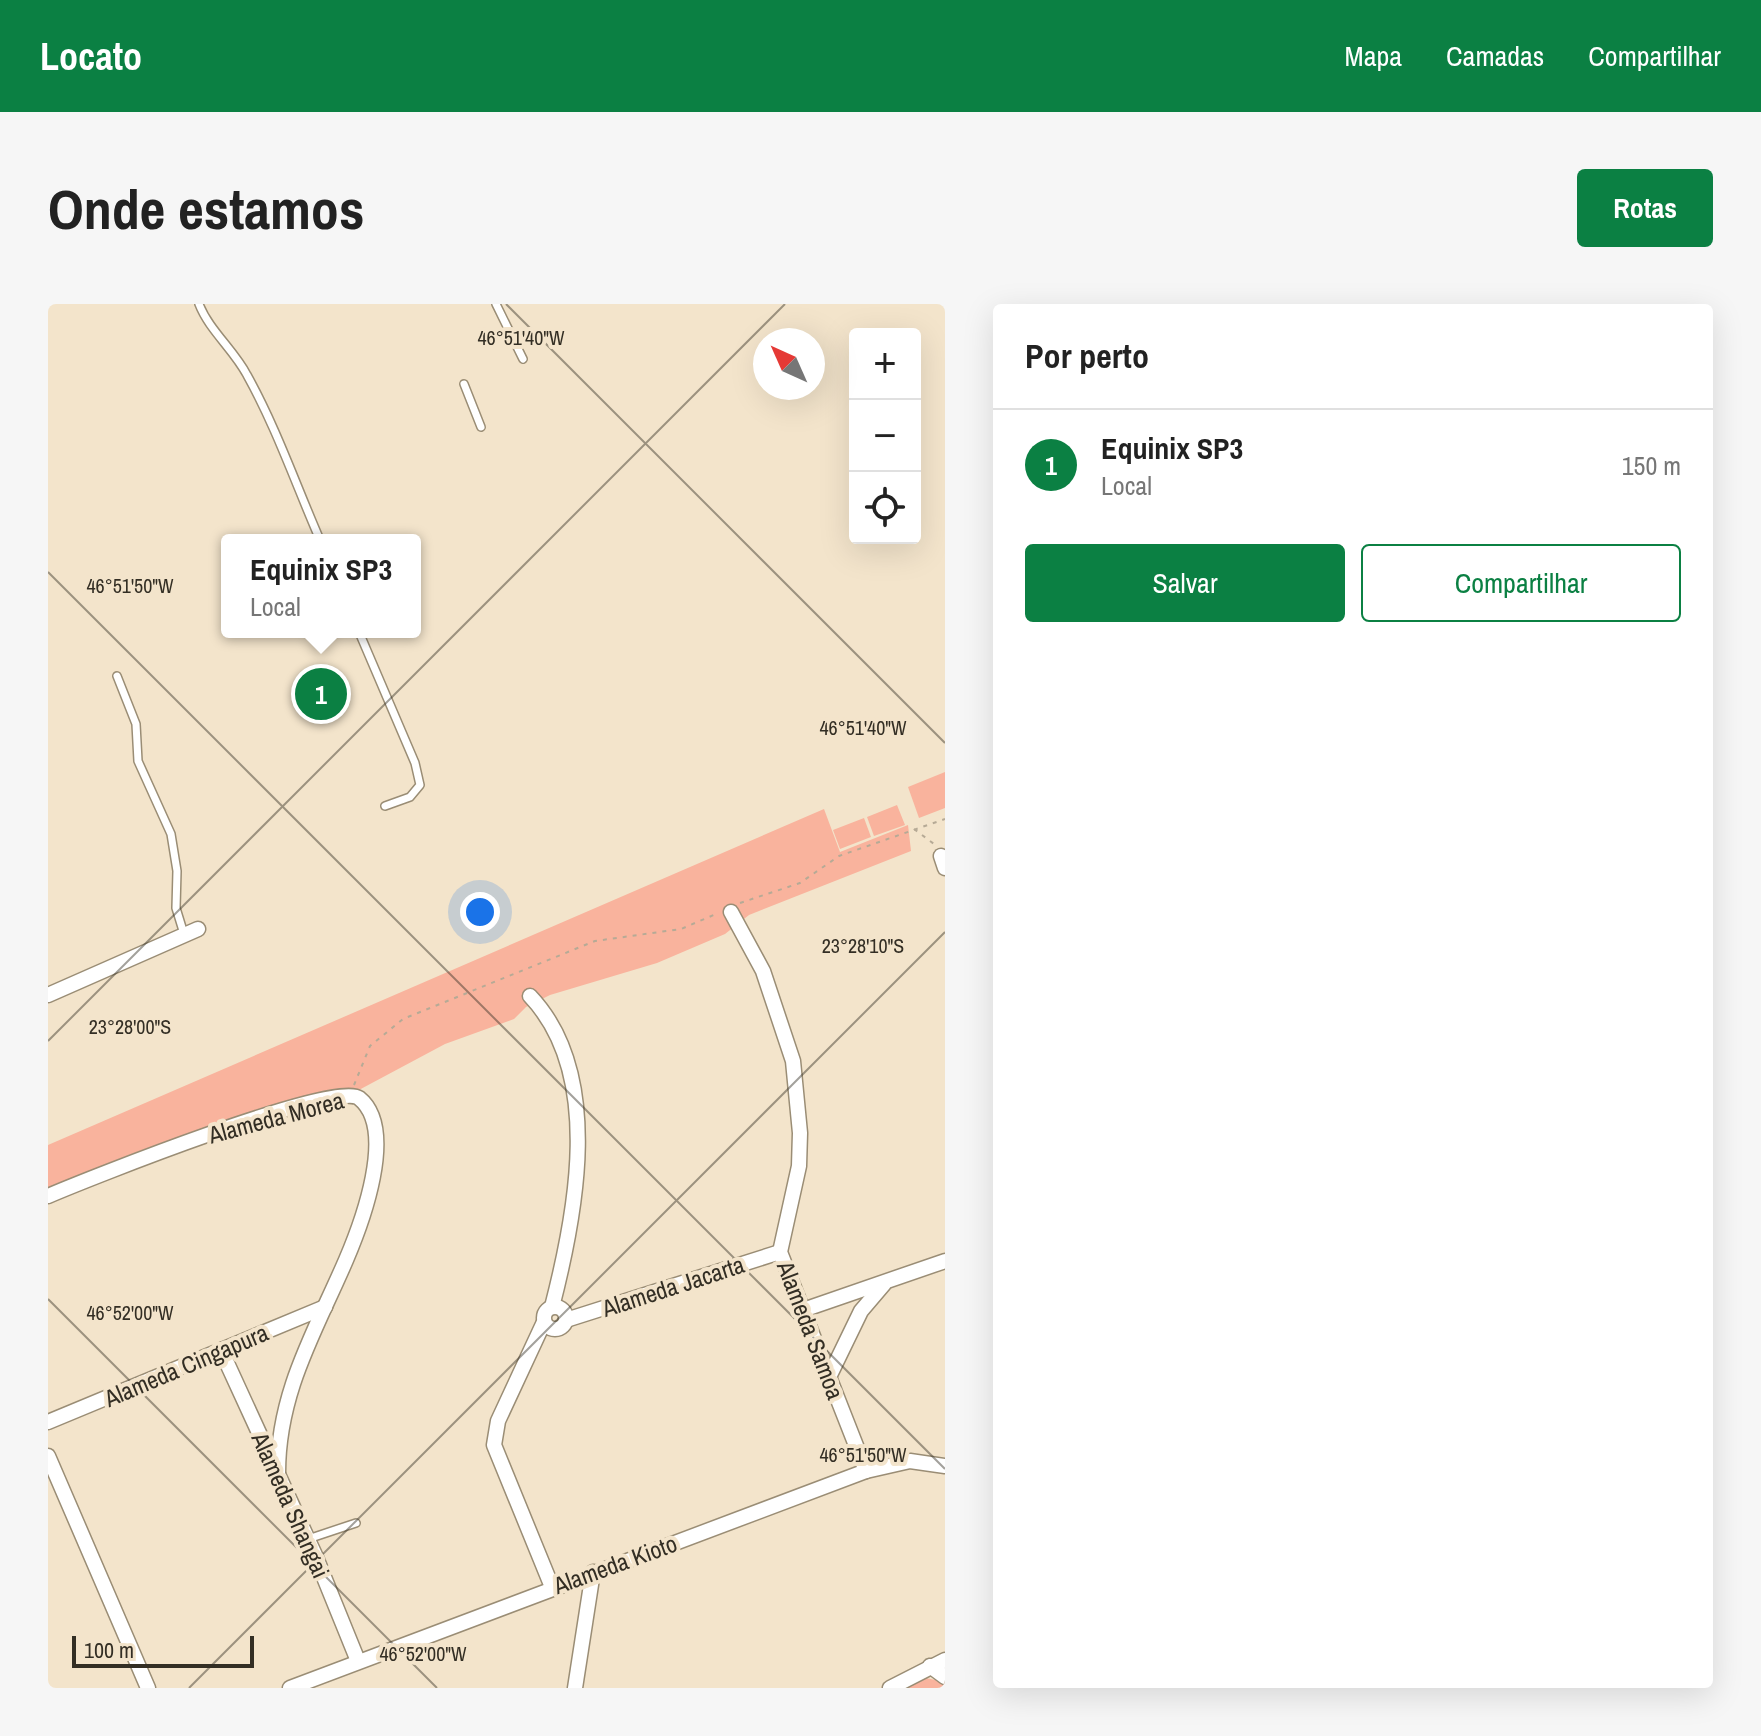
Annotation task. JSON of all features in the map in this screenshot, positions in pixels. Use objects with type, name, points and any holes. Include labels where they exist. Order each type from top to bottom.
[{"type":"street","name":"Alameda Samoa","points":[[725,911],[775,1000],[795,1074],[800,1133],[799,1166],[780,1252],[866,1471]]},
{"type":"street","points":[[48,995],[191,932]]},
{"type":"street","points":[[48,985],[77,982]]},
{"type":"street","points":[[530,996],[549,1018],[559,1040],[572,1091],[578,1147],[572,1224],[552,1307],[544,1315],[544,1322],[498,1421],[494,1445],[552,1587]]},
{"type":"street","name":"Alameda Morea","points":[[48,1196],[118,1165],[195,1139],[350,1095],[361,1100],[370,1116],[375,1142],[373,1179],[363,1217],[284,1403],[278,1473]]},
{"type":"street","name":"Alameda Jacarta","points":[[566,1320],[780,1252]]},
{"type":"street","points":[[803,1310],[945,1261]]},
{"type":"street","points":[[829,1377],[861,1311],[887,1281]]},
{"type":"street","points":[[837,1297],[850,1300],[861,1311]]},
{"type":"street","name":"Alameda Cingapura","points":[[48,1422],[325,1307]]},
{"type":"street","points":[[544,1322],[556,1330],[566,1320],[562,1310],[552,1307]]},
{"type":"street","name":"Alameda Shangai","points":[[221,1350],[308,1539],[358,1661]]},
{"type":"street","points":[[48,1456],[148,1688]]},
{"type":"street","name":"Alameda Kioto","points":[[290,1688],[866,1471],[910,1461],[945,1466]]},
{"type":"street","points":[[575,1688],[593,1572]]},
{"type":"street","points":[[890,1688],[945,1660]]},
{"type":"street","points":[[930,1666],[945,1677]]},
{"type":"lane","points":[[199,304],[204,316],[234,351],[256,390],[317,534]]},
{"type":"lane","points":[[496,304],[523,359]]},
{"type":"lane","points":[[464,384],[481,427]]},
{"type":"lane","points":[[362,638],[415,763],[420,785],[410,797],[385,806]]},
{"type":"lane","points":[[117,676],[136,724],[138,761],[171,834],[177,871],[176,908],[191,932]]},
{"type":"lane","points":[[308,1539],[356,1523]]},
{"type":"path","points":[[350,1095],[370,1046],[403,1019],[595,941],[681,929],[800,883],[839,856],[945,819]]},
{"type":"path","points":[[913,828],[933,842],[943,862]]},
{"type":"shaded area","points":[[945,772],[945,808],[919,818],[908,787]]},
{"type":"shaded area","points":[[897,805],[905,825],[874,836],[867,817]]},
{"type":"shaded area","points":[[824,809],[840,852],[908,825],[911,851],[749,915],[725,934],[657,963],[550,995],[526,1007],[514,1019],[445,1044],[357,1091],[348,1089],[233,1119],[121,1158],[48,1189],[48,1145]]},
{"type":"shaded area","points":[[864,818],[871,837],[840,849],[833,830]]},
{"type":"shaded area","points":[[926,1678],[945,1682],[945,1688],[905,1688]]},
{"type":"place","name":"Equinix SP3","points":[[321,694]]}]
